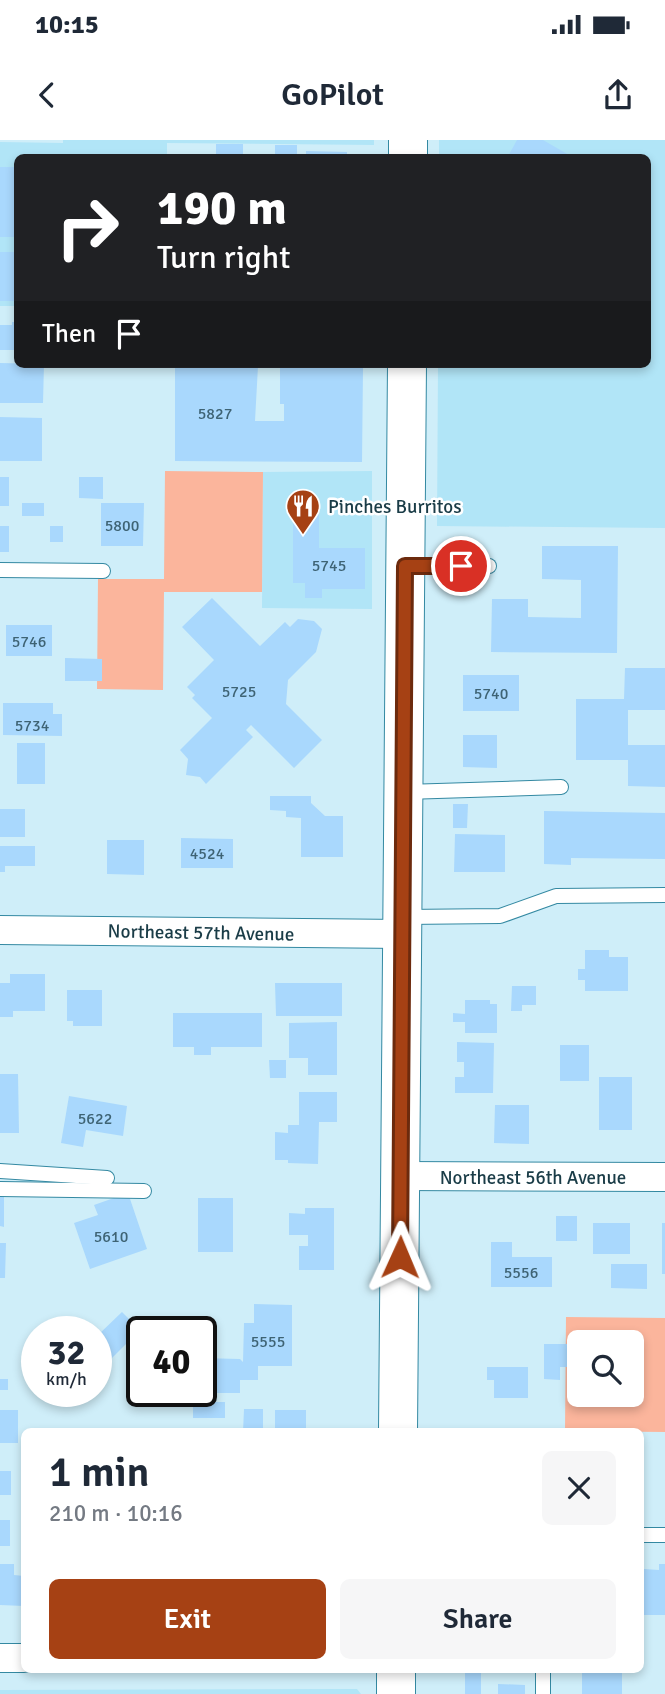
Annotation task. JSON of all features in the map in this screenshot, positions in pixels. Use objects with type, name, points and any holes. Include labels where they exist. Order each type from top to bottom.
[{"type":"street","points":[[398,1428],[407,368]]},
{"type":"street","name":"Northeast 57th Avenue","points":[[0,930],[402,925]]},
{"type":"street","name":"Northeast 56th Avenue","points":[[401,1176],[665,1177]]},
{"type":"street","points":[[0,1658],[21,1658]]},
{"type":"street","points":[[396,1673],[396,1694]]},
{"type":"lane","points":[[405,566],[489,566]]},
{"type":"lane","points":[[0,570],[103,571]]},
{"type":"lane","points":[[404,792],[561,787]]},
{"type":"lane","points":[[402,925],[500,916],[556,896],[665,895]]},
{"type":"lane","points":[[0,1171],[107,1178]]},
{"type":"lane","points":[[0,1189],[144,1191]]},
{"type":"lane","points":[[644,1535],[665,1535]]},
{"type":"lane","points":[[543,1673],[543,1694]]},
{"type":"shaded area","points":[[63,140],[374,140],[374,145],[167,143],[167,154],[14,154],[14,306],[0,306],[0,142],[63,143]]},
{"type":"shaded area","points":[[439,140],[665,140],[665,528],[437,526],[438,368],[651,368],[651,154],[439,154]]},
{"type":"shaded area","points":[[165,471],[263,472],[262,592],[164,592],[163,690],[97,689],[98,579],[164,579]]},
{"type":"shaded area","points":[[372,471],[372,609],[262,608],[263,472]]},
{"type":"shaded area","points":[[566,1317],[665,1318],[665,1432],[644,1432],[644,1428],[565,1428]]},
{"type":"shaded area","points":[[357,1689],[361,1694],[0,1694],[0,1690]]},
{"type":"building","points":[[517,140],[543,140],[567,154],[509,154]]},
{"type":"building","points":[[216,144],[243,144],[243,154],[216,154]]},
{"type":"building","points":[[275,145],[297,145],[297,154],[275,154]]},
{"type":"building","points":[[306,151],[347,152],[347,154],[306,154]]},
{"type":"building","points":[[0,167],[14,167],[14,237],[0,237]]},
{"type":"building","points":[[0,252],[14,252],[14,301],[0,301]]},
{"type":"building","points":[[14,322],[14,350],[0,350],[0,325],[12,325]]},
{"type":"building","points":[[0,363],[14,363],[14,368],[44,368],[43,403],[0,403]]},
{"type":"building","points":[[175,368],[258,368],[255,421],[284,421],[284,404],[280,404],[280,368],[363,368],[362,462],[175,461]]},
{"type":"building","points":[[0,417],[42,418],[42,461],[0,461]]},
{"type":"building","points":[[0,477],[9,477],[9,506],[0,506]]},
{"type":"building","points":[[79,477],[103,477],[103,499],[79,498]]},
{"type":"building","points":[[22,503],[44,503],[44,516],[22,516]]},
{"type":"building","points":[[101,503],[144,503],[143,546],[101,546]]},
{"type":"building","points":[[293,506],[319,506],[319,548],[365,548],[365,589],[322,589],[322,598],[305,598],[305,583],[293,583]]},
{"type":"building","points":[[0,526],[9,526],[9,552],[0,552]]},
{"type":"building","points":[[50,526],[63,526],[63,542],[50,542]]},
{"type":"building","points":[[542,546],[618,546],[617,653],[491,652],[492,599],[528,599],[528,617],[581,618],[581,580],[542,579]]},
{"type":"building","points":[[212,598],[260,646],[285,622],[290,627],[298,619],[314,621],[322,629],[316,652],[288,680],[286,704],[322,740],[294,768],[251,725],[246,730],[253,737],[206,784],[200,777],[186,775],[188,759],[180,750],[212,718],[192,698],[195,695],[187,687],[214,660],[182,627]]},
{"type":"building","points":[[6,625],[52,625],[52,656],[6,656]]},
{"type":"building","points":[[65,658],[102,659],[102,681],[65,681]]},
{"type":"building","points":[[625,668],[665,668],[665,710],[628,710],[628,745],[665,745],[665,787],[628,786],[628,760],[576,760],[576,699],[624,699]]},
{"type":"building","points":[[463,675],[519,675],[519,711],[463,711]]},
{"type":"building","points":[[3,703],[53,703],[53,714],[62,714],[62,736],[3,735]]},
{"type":"building","points":[[463,735],[497,735],[497,768],[463,767]]},
{"type":"building","points":[[17,743],[45,743],[45,784],[17,784]]},
{"type":"building","points":[[270,796],[311,796],[311,803],[325,816],[343,816],[343,857],[301,857],[301,818],[286,817],[286,811],[270,810]]},
{"type":"building","points":[[453,804],[468,804],[467,828],[453,828]]},
{"type":"building","points":[[0,809],[25,809],[25,837],[0,837]]},
{"type":"building","points":[[544,811],[665,813],[665,859],[571,858],[571,865],[544,864]]},
{"type":"building","points":[[455,834],[505,835],[505,872],[454,872]]},
{"type":"building","points":[[181,838],[233,839],[233,868],[181,868]]},
{"type":"building","points":[[107,840],[144,840],[144,875],[107,874]]},
{"type":"building","points":[[0,846],[35,846],[35,866],[5,866],[5,872],[0,872]]},
{"type":"building","points":[[585,950],[609,950],[609,957],[628,957],[628,991],[585,991],[585,980],[578,980],[578,969],[585,969]]},
{"type":"building","points":[[10,974],[45,974],[45,1011],[13,1011],[13,1017],[0,1017],[0,983],[10,983]]},
{"type":"building","points":[[275,983],[342,983],[342,1016],[276,1016]]},
{"type":"building","points":[[512,986],[536,986],[536,1005],[522,1005],[522,1011],[511,1011]]},
{"type":"building","points":[[67,990],[102,990],[102,1026],[73,1026],[73,1021],[67,1021]]},
{"type":"building","points":[[465,1000],[490,1000],[490,1004],[497,1004],[497,1033],[465,1033],[465,1022],[453,1022],[453,1013],[465,1014]]},
{"type":"building","points":[[173,1013],[262,1013],[262,1047],[211,1047],[211,1055],[194,1055],[194,1047],[173,1047]]},
{"type":"building","points":[[337,1022],[337,1075],[308,1075],[308,1058],[289,1058],[289,1023]]},
{"type":"building","points":[[457,1042],[494,1043],[493,1093],[455,1093],[455,1077],[464,1077],[464,1062],[457,1062]]},
{"type":"building","points":[[560,1045],[589,1045],[589,1081],[560,1081]]},
{"type":"building","points":[[269,1060],[286,1060],[286,1078],[270,1078]]},
{"type":"building","points":[[0,1074],[18,1074],[19,1133],[0,1133]]},
{"type":"building","points":[[599,1077],[632,1077],[632,1130],[599,1130]]},
{"type":"building","points":[[299,1092],[337,1092],[337,1122],[319,1122],[318,1164],[275,1160],[275,1132],[288,1133],[288,1125],[299,1125]]},
{"type":"building","points":[[69,1096],[127,1106],[123,1136],[86,1130],[83,1147],[61,1143]]},
{"type":"building","points":[[495,1105],[529,1105],[529,1144],[494,1143]]},
{"type":"building","points":[[128,1193],[147,1249],[90,1269],[74,1223],[98,1215],[94,1205]]},
{"type":"building","points":[[0,1197],[4,1197],[4,1227],[0,1226]]},
{"type":"building","points":[[198,1198],[233,1198],[233,1252],[198,1252]]},
{"type":"building","points":[[305,1208],[334,1208],[334,1270],[299,1270],[299,1246],[308,1246],[308,1235],[289,1235],[289,1213],[305,1214]]},
{"type":"building","points":[[556,1216],[577,1216],[577,1241],[556,1241]]},
{"type":"building","points":[[593,1223],[630,1223],[630,1254],[593,1254]]},
{"type":"building","points":[[662,1223],[665,1223],[665,1274],[662,1274]]},
{"type":"building","points":[[491,1242],[512,1242],[512,1257],[552,1257],[552,1287],[491,1287]]},
{"type":"building","points":[[0,1243],[6,1243],[5,1278],[0,1278]]},
{"type":"building","points":[[611,1264],[647,1264],[647,1289],[611,1288]]},
{"type":"building","points":[[254,1304],[292,1305],[292,1366],[258,1366],[258,1380],[240,1380],[240,1393],[217,1393],[217,1358],[240,1359],[243,1362],[244,1323],[254,1323]]},
{"type":"building","points":[[122,1312],[126,1316],[126,1344],[112,1358],[112,1322]]},
{"type":"building","points":[[544,1344],[567,1344],[567,1367],[560,1367],[560,1380],[544,1379]]},
{"type":"building","points":[[487,1367],[528,1367],[528,1398],[494,1398],[494,1380],[487,1380]]},
{"type":"building","points":[[0,1379],[8,1379],[8,1390],[0,1390]]},
{"type":"building","points":[[217,1402],[225,1402],[225,1418],[193,1418],[193,1407],[217,1407]]},
{"type":"building","points":[[244,1409],[263,1409],[263,1428],[243,1428]]},
{"type":"building","points":[[0,1410],[18,1410],[18,1443],[0,1443]]},
{"type":"building","points":[[275,1410],[306,1410],[306,1428],[275,1428]]},
{"type":"building","points":[[0,1471],[11,1471],[11,1495],[0,1495]]},
{"type":"building","points":[[0,1520],[10,1520],[10,1546],[0,1546]]},
{"type":"building","points":[[0,1564],[14,1564],[14,1575],[21,1576],[21,1606],[0,1605]]},
{"type":"building","points":[[659,1564],[665,1564],[665,1615],[644,1615],[644,1569],[659,1570]]},
{"type":"building","points":[[465,1673],[481,1673],[481,1694],[465,1694]]},
{"type":"building","points":[[582,1673],[622,1673],[622,1694],[582,1694]]},
{"type":"building","points":[[498,1684],[525,1685],[525,1694],[498,1694]]},
{"type":"place","name":"Pinches Burritos","points":[[303,536]]},
{"type":"route","points":[[400,1257],[405,566],[461,566]]}]
